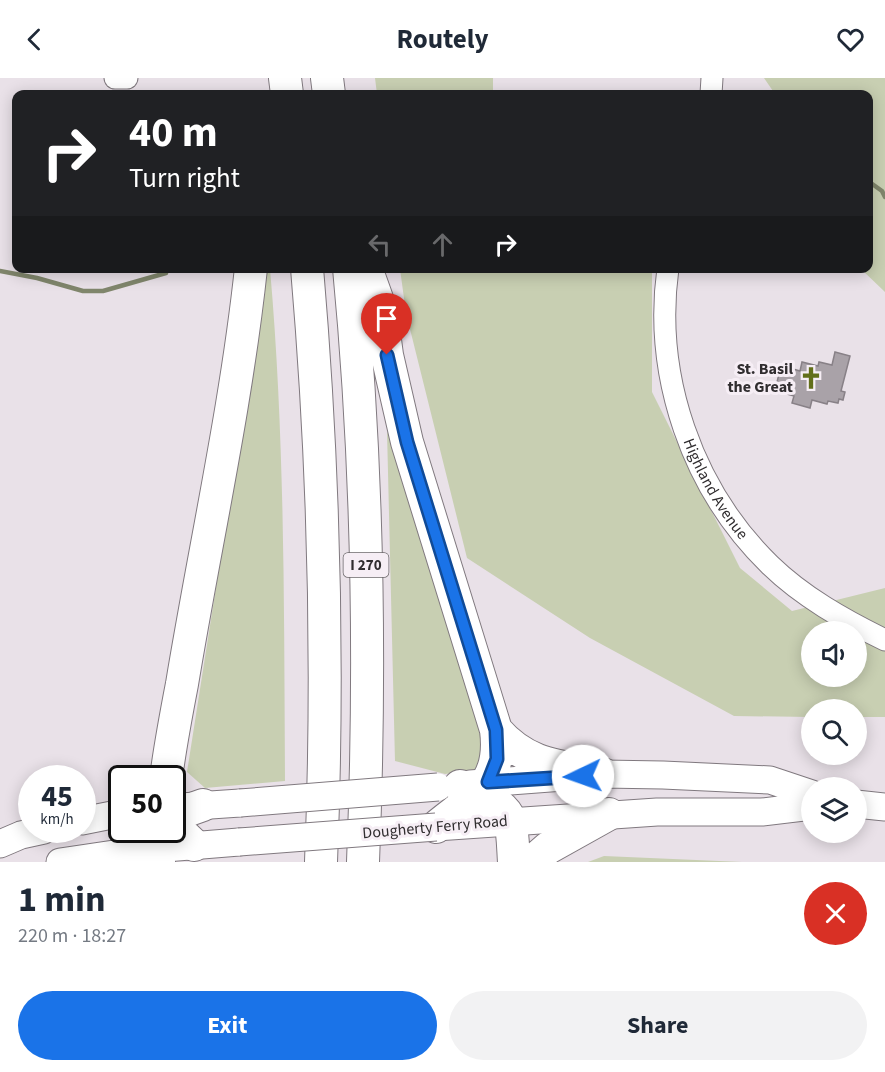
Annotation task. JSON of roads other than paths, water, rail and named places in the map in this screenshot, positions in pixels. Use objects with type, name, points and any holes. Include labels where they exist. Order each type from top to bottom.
[{"type":"highway","points":[[168,765],[196,594],[234,396],[250,273]]},
{"type":"highway","name":"I 270","points":[[307,273],[317,399],[324,551],[324,781],[321,862]]},
{"type":"highway","name":"I 270","points":[[349,273],[359,388],[366,538],[368,692],[363,862]]},
{"type":"highway","points":[[368,273],[381,310],[393,387],[407,442],[496,730],[497,759],[465,787],[436,827]]},
{"type":"highway","points":[[496,730],[514,749],[532,759],[603,774]]},
{"type":"highway","points":[[465,787],[498,805],[507,813],[510,820],[514,862]]},
{"type":"highway","points":[[186,814],[189,810],[203,805]]},
{"type":"highway","points":[[532,862],[548,848],[609,814]]},
{"type":"highway","points":[[520,862],[532,838],[559,818]]},
{"type":"main road","points":[[186,806],[465,787],[603,774],[770,780],[801,790]]},
{"type":"main road","points":[[867,805],[885,807]]},
{"type":"main road","name":"Dougherty Ferry Road","points":[[186,839],[239,842],[510,820],[609,814],[762,812],[801,807]]},
{"type":"main road","points":[[0,844],[18,836]]},
{"type":"main road","name":"Dougherty Ferry Road","points":[[60,862],[147,843]]},
{"type":"main road","points":[[0,861],[9,862]]},
{"type":"street","points":[[115,78],[127,78]]},
{"type":"street","name":"Highland Avenue","points":[[668,273],[664,299],[664,327],[674,394],[683,428],[710,488],[735,524],[771,565],[823,606],[885,640]]},
{"type":"waterway","points":[[873,185],[882,191],[885,197]]},
{"type":"waterway","points":[[0,271],[37,278],[83,291],[103,291],[166,273]]},
{"type":"place","name":"St. Basil the Great","points":[[811,378]]}]
